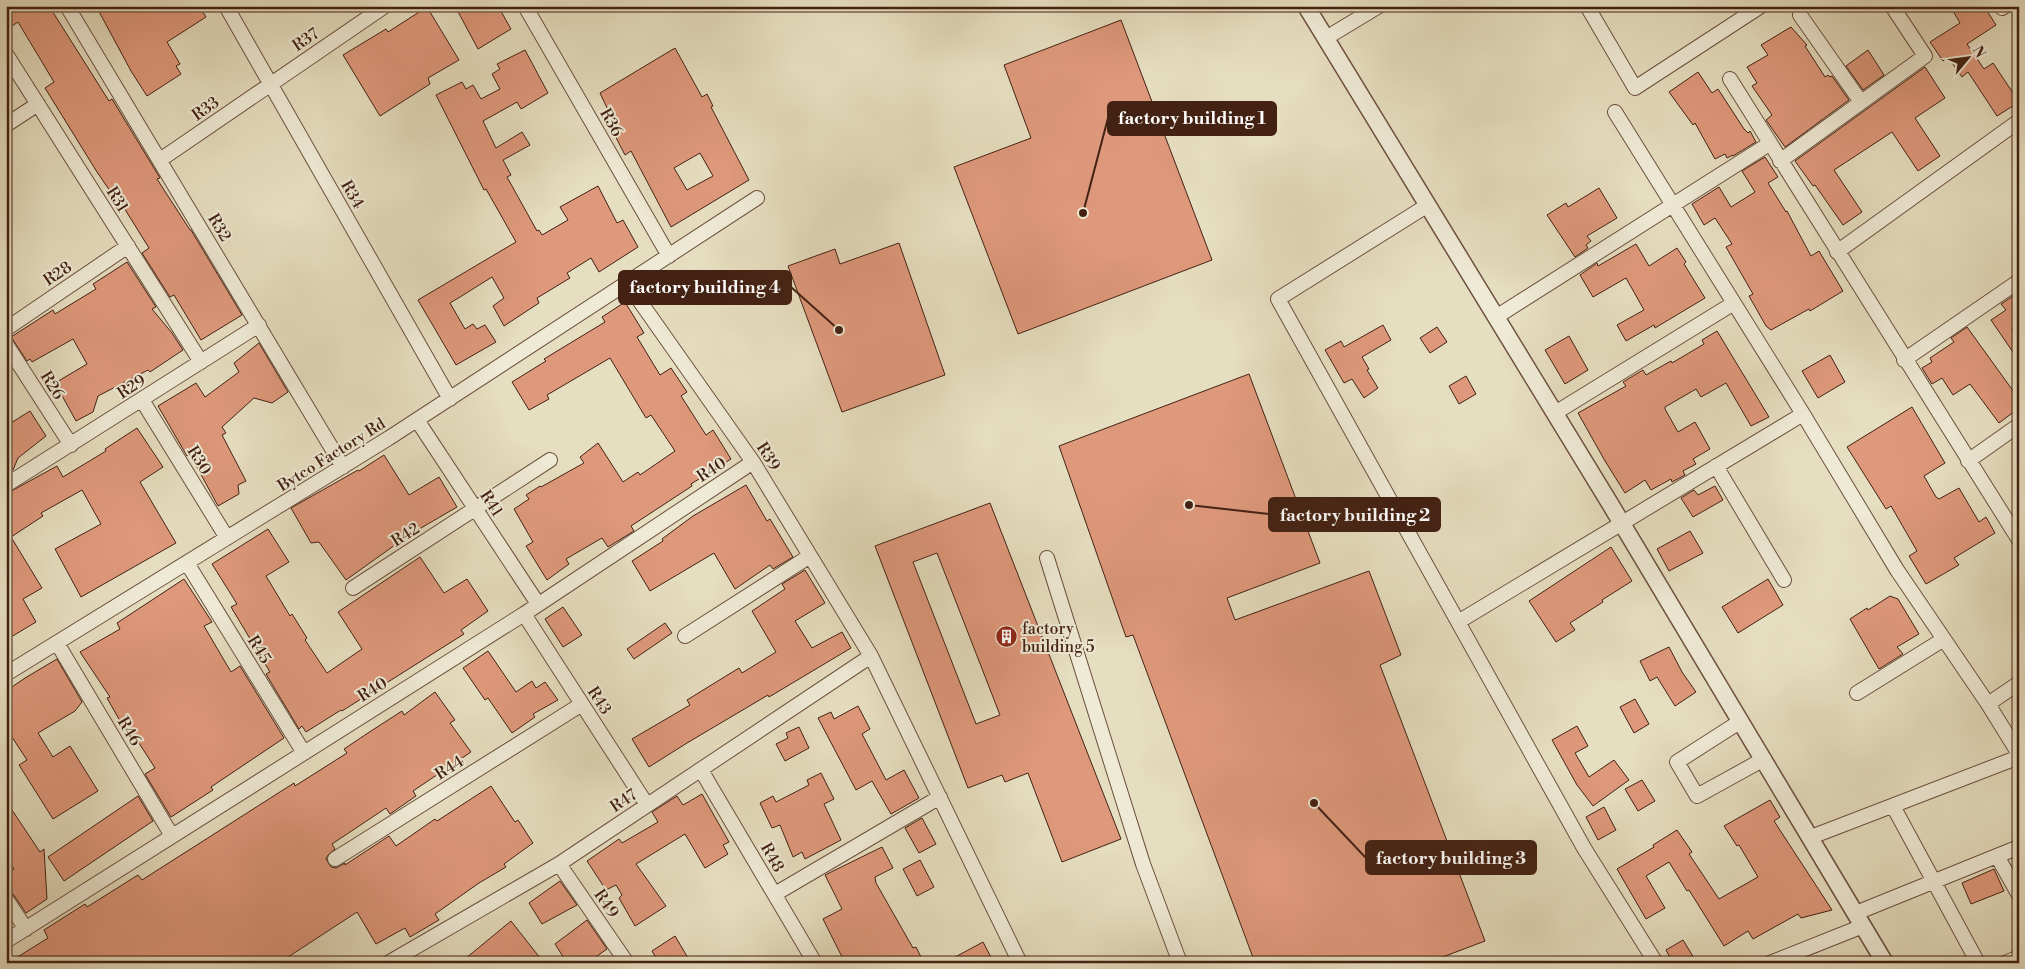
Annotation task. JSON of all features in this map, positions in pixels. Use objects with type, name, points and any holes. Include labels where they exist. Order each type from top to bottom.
[{"type":"street","name":"R32","points":[[68,6],[343,467]]},
{"type":"street","name":"R34","points":[[226,6],[450,399]]},
{"type":"street","name":"R37","points":[[270,84],[385,6]]},
{"type":"street","name":"R36","points":[[525,6],[669,256]]},
{"type":"street","points":[[1306,6],[1555,413],[1885,963]]},
{"type":"street","points":[[1326,38],[1378,6]]},
{"type":"street","points":[[1587,6],[1635,88],[1761,6]]},
{"type":"street","points":[[1780,160],[1925,56],[1892,6]]},
{"type":"street","points":[[1800,15],[1861,102]]},
{"type":"street","name":"R31","points":[[6,54],[201,362]]},
{"type":"street","points":[[1730,80],[1904,360],[1968,461],[2017,533]]},
{"type":"street","name":"R33","points":[[160,160],[270,84]]},
{"type":"street","points":[[6,125],[38,104]]},
{"type":"street","points":[[1615,112],[1803,414],[1897,570],[1988,704],[2019,756],[1811,837]]},
{"type":"street","points":[[1837,252],[2019,121]]},
{"type":"street","points":[[1496,318],[1769,144]]},
{"type":"street","name":"Bytco Factory Rd","points":[[6,674],[343,467],[758,198]]},
{"type":"street","points":[[1428,205],[1278,299],[1584,848],[1656,963]]},
{"type":"street","name":"R28","points":[[6,329],[128,246]]},
{"type":"street","points":[[1904,360],[2019,280]]},
{"type":"street","name":"R39","points":[[627,283],[753,462],[870,656],[1020,963]]},
{"type":"street","points":[[1555,413],[1734,303]]},
{"type":"street","name":"R29","points":[[6,485],[258,325]]},
{"type":"street","name":"R26","points":[[6,344],[71,445]]},
{"type":"street","name":"R30","points":[[142,400],[227,538]]},
{"type":"street","points":[[1458,622],[1803,414]]},
{"type":"street","name":"R41","points":[[417,420],[538,604]]},
{"type":"street","points":[[1968,461],[2019,425]]},
{"type":"street","name":"R42","points":[[353,588],[550,460]]},
{"type":"street","name":"R40","points":[[6,941],[524,614],[753,462]]},
{"type":"street","points":[[1716,466],[1784,580]]},
{"type":"street","points":[[685,636],[810,556]]},
{"type":"street","points":[[1047,558],[1143,864],[1180,963]]},
{"type":"street","name":"R45","points":[[187,563],[304,753]]},
{"type":"street","name":"R43","points":[[524,614],[647,805]]},
{"type":"street","points":[[1856,693],[1944,639]]},
{"type":"street","name":"R46","points":[[57,643],[172,836]]},
{"type":"street","name":"R47","points":[[388,963],[559,864],[870,656]]},
{"type":"street","points":[[1988,704],[2019,683]]},
{"type":"street","name":"R44","points":[[335,859],[582,704]]},
{"type":"street","points":[[1741,721],[1677,762],[1697,796],[1764,759]]},
{"type":"street","name":"R48","points":[[701,770],[815,963]]},
{"type":"street","points":[[775,894],[940,797]]},
{"type":"street","points":[[1893,806],[1978,963]]},
{"type":"street","points":[[1770,963],[1934,882],[2019,847]]},
{"type":"street","points":[[1997,856],[2019,895]]},
{"type":"street","name":"R49","points":[[559,864],[627,963]]},
{"type":"street","points":[[6,899],[26,928]]},
{"type":"street","points":[[2005,963],[2019,957]]},
{"type":"building","points":[[6,6],[49,6],[109,101],[112,99],[160,178],[157,179],[191,230],[242,315],[201,340],[174,295],[170,297],[142,253],[149,248],[121,203],[119,204],[97,172],[45,88],[54,82],[18,22],[6,30]]},
{"type":"building","points":[[96,6],[199,6],[206,17],[167,42],[180,64],[176,66],[181,74],[147,96],[131,71]]},
{"type":"building","points":[[455,6],[498,6],[511,29],[478,49]]},
{"type":"building","points":[[1950,6],[1984,6],[1996,25],[1967,44],[1984,69],[1993,63],[2019,102],[1997,116],[1968,72],[1962,77],[1948,57],[1943,61],[1930,42],[1960,23]]},
{"type":"building","points":[[427,7],[459,60],[428,78],[430,84],[380,116],[343,55],[386,29],[388,32]]},
{"type":"building","points":[[1121,20],[1212,260],[1018,334],[954,167],[1031,138],[1004,65]]},
{"type":"building","points":[[1791,27],[1807,45],[1805,46],[1825,77],[1828,75],[1832,76],[1849,100],[1785,147],[1766,120],[1772,115],[1752,86],[1757,83],[1747,67],[1768,55],[1761,45]]},
{"type":"building","points":[[675,48],[702,97],[707,94],[713,106],[711,107],[749,180],[671,227],[631,151],[625,155],[611,128],[615,125],[600,93]],"holes":[[[700,153],[713,176],[687,190],[674,168]]]},
{"type":"building","points":[[525,50],[548,93],[521,109],[517,102],[483,121],[496,148],[522,132],[530,145],[503,160],[511,175],[507,177],[537,231],[539,230],[542,235],[568,220],[560,207],[598,186],[617,223],[623,220],[638,247],[599,272],[591,258],[567,273],[570,278],[537,298],[539,303],[504,326],[493,306],[504,298],[492,277],[450,303],[465,329],[473,324],[477,329],[485,325],[496,342],[456,365],[418,300],[516,242],[486,189],[484,190],[436,95],[462,82],[466,89],[473,85],[481,99],[500,89],[492,74],[500,69],[497,64]]},
{"type":"building","points":[[1868,50],[1884,75],[1863,90],[1846,66]]},
{"type":"building","points":[[1925,67],[1945,98],[1915,118],[1940,156],[1918,171],[1892,132],[1834,170],[1862,212],[1843,225],[1815,185],[1813,186],[1795,161]]},
{"type":"building","points":[[1698,72],[1712,93],[1718,89],[1744,129],[1748,133],[1750,131],[1756,142],[1733,156],[1727,158],[1725,154],[1715,159],[1695,123],[1693,125],[1669,92]]},
{"type":"building","points":[[1765,157],[1778,177],[1768,183],[1787,211],[1811,256],[1819,251],[1843,291],[1810,311],[1809,309],[1771,330],[1766,326],[1749,296],[1753,294],[1726,247],[1732,244],[1715,218],[1704,225],[1692,204],[1719,187],[1731,207],[1755,192],[1742,171]]},
{"type":"building","points":[[1599,188],[1617,218],[1587,236],[1591,241],[1586,245],[1588,248],[1575,257],[1547,215],[1566,203],[1568,207]]},
{"type":"building","points":[[899,243],[945,375],[842,412],[788,266],[835,249],[840,264]]},
{"type":"building","points":[[1636,244],[1649,266],[1677,248],[1686,262],[1684,264],[1705,298],[1655,328],[1654,325],[1626,341],[1617,325],[1644,310],[1626,278],[1593,297],[1580,275],[1597,263],[1598,266]]},
{"type":"building","points":[[127,262],[156,307],[152,309],[183,350],[150,372],[148,370],[98,396],[93,412],[76,421],[55,383],[87,364],[73,339],[32,362],[30,359],[27,361],[11,337],[53,310],[55,314],[96,289],[93,284]]},
{"type":"building","points":[[2019,292],[2019,328],[2017,326],[2012,329],[2019,339],[2019,361],[1991,320],[2006,310],[2001,304]]},
{"type":"building","points":[[625,302],[644,333],[637,337],[660,375],[671,368],[687,392],[681,396],[706,435],[713,430],[731,459],[631,526],[634,531],[608,547],[602,538],[566,559],[569,564],[547,580],[526,546],[533,542],[514,509],[529,499],[526,495],[584,463],[580,457],[598,443],[623,482],[638,472],[640,475],[675,451],[651,415],[646,418],[610,358],[547,395],[549,399],[529,410],[512,382],[546,361],[544,359],[605,322],[602,317]]},
{"type":"building","points":[[1383,325],[1391,340],[1362,357],[1369,369],[1367,370],[1378,388],[1364,398],[1352,379],[1344,383],[1325,350],[1341,341],[1344,347]]},
{"type":"building","points":[[1437,327],[1447,342],[1430,353],[1420,338]]},
{"type":"building","points":[[1967,327],[2019,399],[2019,408],[1999,423],[1970,384],[1953,395],[1942,378],[1932,384],[1922,368],[1932,362],[1930,358],[1954,342],[1951,338]]},
{"type":"building","points":[[1717,331],[1769,417],[1751,426],[1726,383],[1701,397],[1696,389],[1665,407],[1665,409],[1678,432],[1695,422],[1710,449],[1693,459],[1696,464],[1683,471],[1685,475],[1672,482],[1671,479],[1651,490],[1645,480],[1625,493],[1578,413],[1626,386],[1623,382],[1643,370],[1646,375],[1671,361],[1672,363],[1704,344],[1702,340]]},
{"type":"building","points":[[1569,336],[1588,370],[1565,384],[1545,350]]},
{"type":"building","points":[[259,343],[288,392],[272,403],[254,398],[222,427],[226,433],[222,435],[246,481],[238,485],[239,494],[218,506],[190,454],[187,456],[158,406],[196,383],[205,397],[239,372],[234,363]]},
{"type":"building","points":[[1830,355],[1845,382],[1818,398],[1802,371]]},
{"type":"building","points":[[1249,374],[1320,563],[1227,598],[1235,620],[1369,571],[1401,655],[1380,665],[1485,941],[1427,963],[1255,963],[1133,635],[1126,637],[1059,446]]},
{"type":"building","points":[[1466,376],[1476,394],[1459,404],[1449,386]]},
{"type":"building","points":[[1912,407],[1945,463],[1924,476],[1936,497],[1939,499],[1959,488],[1979,522],[1986,517],[1995,533],[1954,558],[1959,565],[1926,584],[1909,556],[1917,551],[1891,506],[1886,509],[1847,447]]},
{"type":"building","points":[[30,411],[46,436],[18,458],[13,470],[6,474],[6,426]]},
{"type":"building","points":[[137,428],[163,467],[140,482],[176,543],[81,597],[55,549],[101,524],[82,490],[41,513],[43,516],[11,537],[42,588],[23,599],[36,622],[6,640],[6,494],[57,466],[63,477],[106,451],[105,449]]},
{"type":"building","points":[[384,455],[409,495],[439,477],[457,507],[409,535],[346,580],[319,542],[311,543],[291,508],[359,471]]},
{"type":"building","points":[[746,485],[767,521],[770,519],[793,557],[773,569],[770,565],[735,589],[714,553],[650,591],[632,561],[663,541],[662,539],[693,516]]},
{"type":"building","points":[[1715,486],[1723,500],[1693,517],[1681,498],[1694,490],[1698,495]]},
{"type":"building","name":"factory building 5","points":[[990,503],[1121,839],[1062,862],[1028,773],[1005,782],[1002,775],[968,788],[875,546]],"holes":[[[937,553],[1000,715],[976,724],[913,562]]]},
{"type":"building","points":[[268,529],[289,562],[266,576],[290,616],[292,614],[307,638],[305,640],[327,673],[362,649],[338,612],[420,557],[444,593],[467,579],[488,611],[461,630],[464,634],[306,732],[302,726],[299,729],[266,674],[270,672],[231,607],[237,604],[212,564]]},
{"type":"building","points":[[1690,531],[1703,553],[1669,571],[1657,549]]},
{"type":"building","points":[[1611,547],[1632,581],[1570,623],[1575,630],[1556,642],[1529,601]]},
{"type":"building","points":[[805,570],[825,603],[795,621],[812,648],[842,632],[851,648],[769,697],[768,695],[649,767],[632,739],[690,705],[687,700],[739,668],[742,673],[776,652],[752,611],[785,589],[782,584]]},
{"type":"building","points":[[184,579],[212,622],[204,626],[231,672],[240,666],[284,738],[211,787],[213,790],[171,817],[145,774],[155,768],[128,726],[124,728],[107,698],[110,697],[80,652],[120,629],[117,623]]},
{"type":"building","points":[[1768,579],[1783,605],[1738,633],[1722,607]]},
{"type":"building","points":[[1890,596],[1898,599],[1919,634],[1897,647],[1903,654],[1879,669],[1850,619]]},
{"type":"building","points":[[563,607],[582,635],[563,647],[545,619]]},
{"type":"building","points":[[665,623],[672,633],[634,659],[627,649]]},
{"type":"building","points":[[1669,647],[1682,672],[1696,692],[1675,706],[1657,677],[1650,681],[1640,661]]},
{"type":"building","points":[[488,651],[516,692],[532,681],[536,688],[545,682],[558,700],[533,714],[535,717],[512,733],[488,698],[485,700],[463,668]]},
{"type":"building","points":[[57,659],[82,702],[75,711],[38,733],[53,757],[70,746],[98,791],[53,819],[19,765],[27,760],[6,728],[6,691]]},
{"type":"building","points":[[435,692],[455,720],[450,723],[471,752],[413,791],[416,796],[390,814],[386,808],[332,844],[335,849],[326,859],[331,867],[336,868],[345,863],[345,865],[389,836],[396,846],[435,819],[437,821],[491,786],[515,822],[518,820],[533,843],[504,864],[506,867],[479,883],[435,914],[439,920],[410,937],[405,928],[376,944],[357,912],[279,963],[8,963],[48,938],[44,930],[85,904],[87,907],[138,875],[142,880],[294,783],[295,786],[347,753],[344,749],[402,711],[404,715]]},
{"type":"building","points":[[1635,699],[1649,724],[1634,733],[1620,707]]},
{"type":"building","points":[[858,706],[870,729],[862,734],[886,780],[904,770],[919,798],[891,814],[872,781],[856,790],[818,718],[831,712],[834,719]]},
{"type":"building","points":[[1577,726],[1588,746],[1575,753],[1589,777],[1614,760],[1629,780],[1593,806],[1577,785],[1552,740]]},
{"type":"building","points":[[799,727],[809,748],[785,761],[776,744],[788,738],[786,733]]},
{"type":"building","points":[[821,773],[834,799],[824,804],[841,840],[805,859],[802,852],[793,857],[780,825],[772,828],[760,803],[773,796],[776,802],[809,785],[807,780]]},
{"type":"building","points":[[1642,780],[1655,801],[1638,811],[1625,789]]},
{"type":"building","points":[[702,794],[729,842],[723,845],[728,854],[705,868],[685,834],[636,864],[666,906],[635,926],[619,898],[622,895],[616,885],[606,890],[587,861],[619,839],[622,843],[658,822],[652,812],[677,796],[683,805]]},
{"type":"building","points":[[138,796],[153,821],[64,881],[48,857]]},
{"type":"building","points":[[1770,800],[1780,817],[1774,821],[1832,910],[1801,918],[1798,914],[1753,939],[1748,931],[1724,946],[1669,862],[1646,876],[1665,908],[1646,919],[1617,869],[1654,847],[1653,845],[1677,830],[1692,852],[1689,854],[1719,899],[1758,877],[1739,845],[1737,846],[1724,826]]},
{"type":"building","points":[[6,801],[40,852],[44,849],[47,899],[26,913],[13,894],[6,888],[6,874],[14,869],[6,858]]},
{"type":"building","points":[[1604,807],[1616,830],[1598,840],[1586,817]]},
{"type":"building","points":[[922,818],[936,844],[919,853],[905,828]]},
{"type":"building","points":[[882,847],[893,868],[875,877],[876,883],[913,948],[916,947],[924,963],[845,963],[823,919],[842,909],[825,875]]},
{"type":"building","points":[[920,860],[934,887],[917,896],[903,869]]},
{"type":"building","points":[[1994,869],[2004,891],[1971,904],[1962,883]]},
{"type":"building","points":[[560,881],[577,905],[542,924],[529,903]]},
{"type":"building","points":[[587,920],[607,949],[587,963],[567,963],[555,944]]},
{"type":"building","points":[[511,921],[544,963],[460,963]]},
{"type":"building","points":[[675,936],[691,963],[659,963],[652,951]]},
{"type":"building","points":[[1683,940],[1697,963],[1673,963],[1666,950]]},
{"type":"building","points":[[983,942],[994,963],[944,963]]},
{"type":"place","name":"factory building 1","points":[[1083,213]]},
{"type":"place","name":"factory building 4","points":[[839,330]]},
{"type":"place","name":"factory building 2","points":[[1189,505]]},
{"type":"place","name":"factory building 5","points":[[1006,637]]},
{"type":"place","name":"factory building 3","points":[[1314,803]]}]
